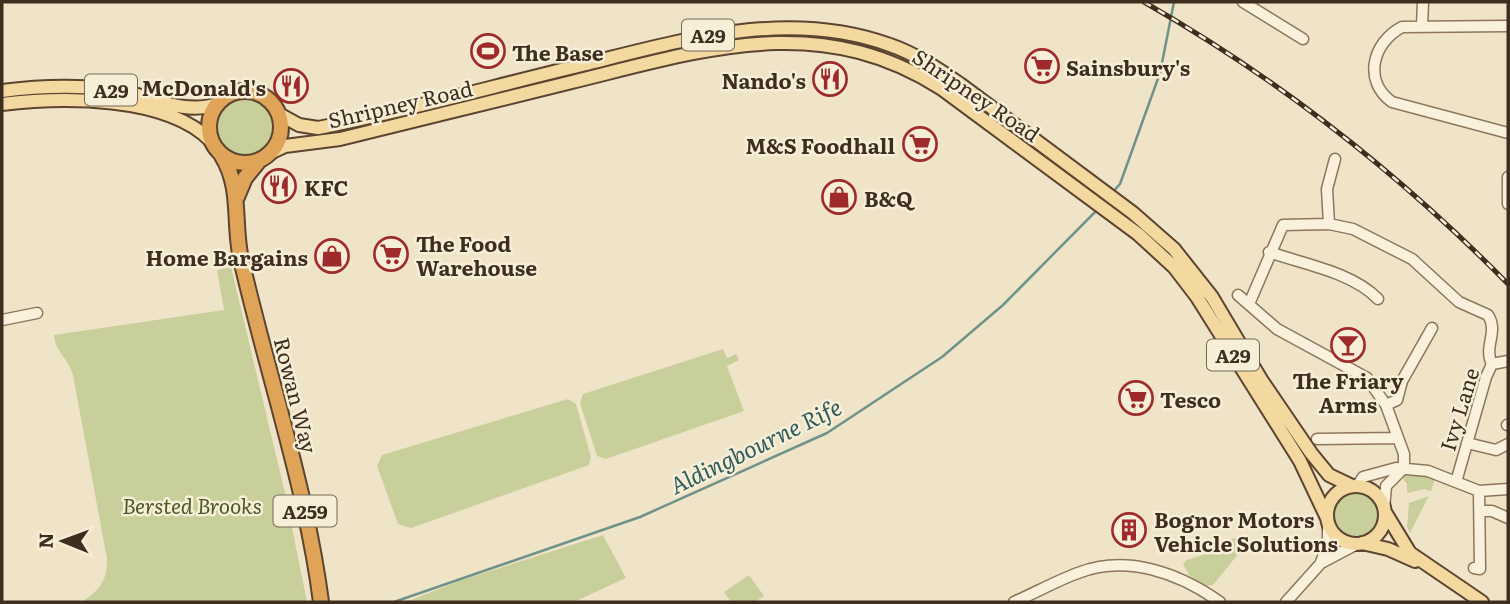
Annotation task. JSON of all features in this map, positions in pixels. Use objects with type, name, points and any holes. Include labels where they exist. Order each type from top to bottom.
[{"type":"highway","points":[[255,92],[274,104],[279,114],[281,134],[272,152],[258,162],[233,162],[222,156],[211,141],[209,122],[217,104],[232,93],[255,92]]},
{"type":"highway","name":"Rowan Way","points":[[222,156],[234,178],[238,243],[304,505],[321,602]]},
{"type":"highway","name":"Rowan Way","points":[[237,199],[245,178],[258,162]]},
{"type":"main road","name":"Shripney Road","points":[[279,114],[299,125],[318,128],[711,34],[775,28],[831,32],[892,45],[930,64],[1102,190],[1191,268],[1311,453],[1329,475],[1374,493],[1403,546],[1422,564]]},
{"type":"main road","name":"Shripney Road","points":[[272,152],[285,146],[340,139],[702,50],[747,43],[808,42],[855,49],[915,72],[942,89],[1094,201],[1162,255],[1193,290],[1300,461],[1327,521],[1342,540],[1388,549],[1422,564],[1482,602]]},
{"type":"main road","name":"A29","points":[[2,91],[80,86],[118,90],[196,109],[217,104]]},
{"type":"main road","name":"A29","points":[[2,104],[64,100],[132,107],[189,124],[211,141]]},
{"type":"main road","points":[[1327,521],[1333,497],[1355,486]]},
{"type":"main road","points":[[1359,544],[1377,535],[1384,520],[1384,510]]},
{"type":"street","points":[[1243,2],[1303,39]]},
{"type":"street","points":[[1422,26],[1423,2]]},
{"type":"street","points":[[1508,26],[1422,26],[1394,32],[1377,50],[1373,74],[1384,97],[1392,103],[1508,133]]},
{"type":"street","points":[[1329,224],[1327,189],[1335,159]]},
{"type":"street","points":[[1508,177],[1508,204]]},
{"type":"street","points":[[1249,304],[1269,252],[1283,225],[1329,224],[1353,229],[1412,259],[1459,302],[1488,315],[1494,331],[1488,351],[1492,364]]},
{"type":"street","points":[[1269,252],[1345,279],[1369,290],[1378,299]]},
{"type":"street","points":[[1238,295],[1277,329],[1367,378],[1386,405],[1398,438],[1404,468]]},
{"type":"street","points":[[2,320],[37,313]]},
{"type":"street","points":[[1386,405],[1397,400],[1402,380],[1432,328]]},
{"type":"street","name":"Ivy Lane","points":[[1456,482],[1492,364],[1508,361]]},
{"type":"street","points":[[1317,439],[1398,438]]},
{"type":"street","points":[[1467,443],[1496,450],[1508,444]]},
{"type":"street","points":[[1355,486],[1363,477],[1387,468],[1404,468],[1428,471],[1479,491],[1508,489]]},
{"type":"street","points":[[1384,510],[1386,486],[1404,468]]},
{"type":"street","points":[[1474,568],[1480,569],[1479,491]]},
{"type":"street","points":[[1480,511],[1492,511],[1508,518]]},
{"type":"street","points":[[1321,563],[1328,544],[1327,521]]},
{"type":"street","points":[[1286,602],[1321,563],[1359,544]]},
{"type":"street","points":[[1014,602],[1079,572],[1114,565],[1169,574],[1196,586],[1220,602]]},
{"type":"green space","points":[[246,95],[268,104],[277,126],[268,148],[246,157],[224,148],[215,126],[224,104]]},
{"type":"green space","name":"Bersted Brooks","points":[[231,267],[285,493],[307,602],[82,602],[101,584],[106,574],[107,559],[73,375],[54,335],[224,310],[217,270]]},
{"type":"green space","points":[[723,349],[727,358],[736,354],[739,360],[727,366],[744,411],[606,459],[597,456],[580,403],[583,394]]},
{"type":"green space","points":[[568,399],[576,404],[591,457],[589,465],[411,528],[398,524],[377,466],[382,455]]},
{"type":"green space","points":[[1414,473],[1435,479],[1431,491],[1424,489],[1407,493],[1407,484],[1403,479],[1405,475]]},
{"type":"green space","points":[[1355,491],[1371,498],[1378,514],[1371,530],[1355,537],[1339,530],[1332,514],[1339,498]]},
{"type":"green space","points":[[1429,496],[1410,533],[1407,527],[1409,503]]},
{"type":"green space","points":[[603,535],[626,578],[574,602],[406,602],[459,581]]},
{"type":"green space","points":[[1238,537],[1239,553],[1213,585],[1205,586],[1189,575],[1183,564],[1187,560],[1220,549],[1219,543]]},
{"type":"green space","points":[[749,575],[764,596],[755,602],[731,602],[724,592]]},
{"type":"waterway","name":"Aldingbourne Rife","points":[[1112,193],[1120,184],[1160,73],[1174,2]]},
{"type":"waterway","name":"Aldingbourne Rife","points":[[394,602],[640,517],[827,433],[942,357],[1003,305],[1098,209]]},
{"type":"railway","points":[[1144,2],[1242,63],[1336,131],[1425,205],[1508,284]]},
{"type":"place","name":"The Base","points":[[488,51]]},
{"type":"place","name":"Sainsbury's","points":[[1042,66]]},
{"type":"place","name":"Nando's","points":[[830,79]]},
{"type":"place","name":"McDonald's","points":[[291,86]]},
{"type":"place","name":"M&S Foodhall","points":[[920,144]]},
{"type":"place","name":"KFC","points":[[279,186]]},
{"type":"place","name":"B&Q","points":[[839,197]]},
{"type":"place","name":"The Food Warehouse","points":[[391,254]]},
{"type":"place","name":"Home Bargains","points":[[332,256]]},
{"type":"place","name":"The Friary Arms","points":[[1348,345]]},
{"type":"place","name":"Tesco","points":[[1136,398]]},
{"type":"place","name":"Bognor Motors Vehicle Solutions","points":[[1129,530]]}]
